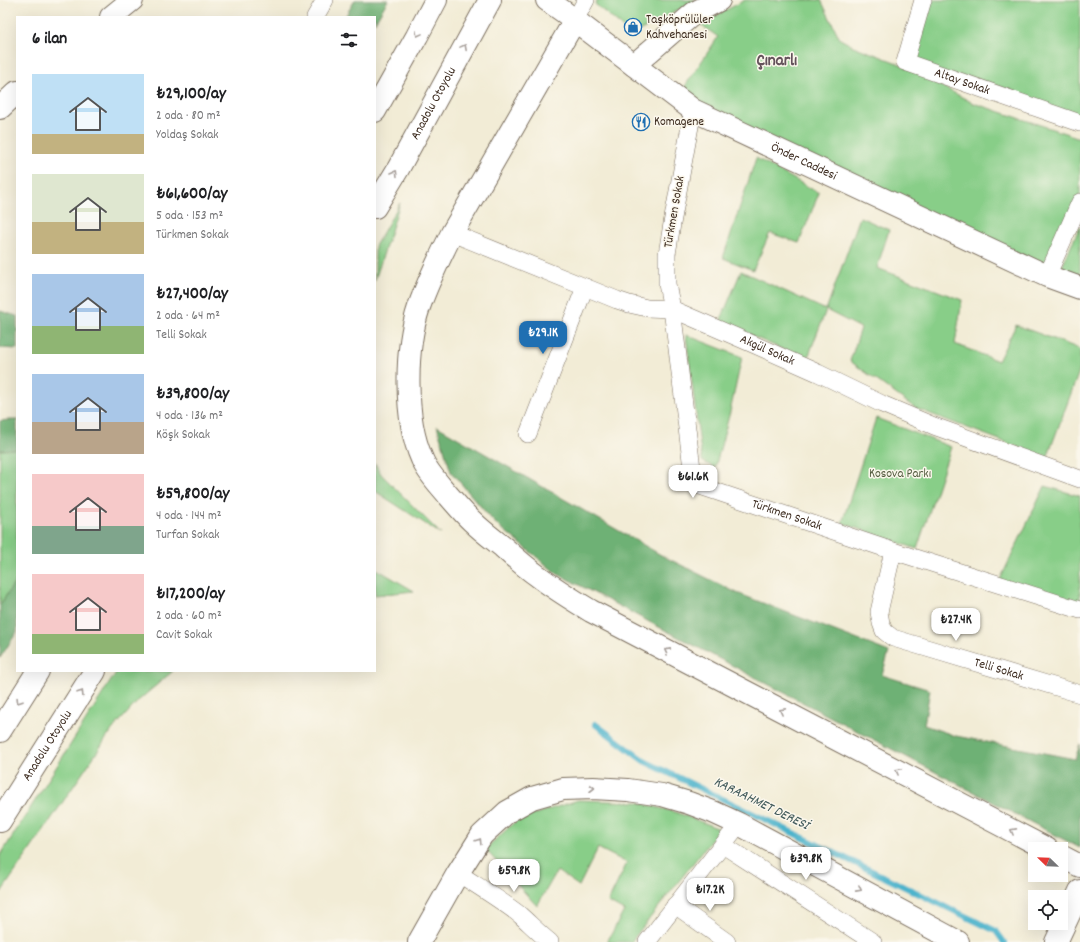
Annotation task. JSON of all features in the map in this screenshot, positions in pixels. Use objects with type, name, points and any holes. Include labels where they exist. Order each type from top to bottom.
[{"type":"main road","points":[[112,16],[132,0]]},
{"type":"main road","points":[[376,109],[436,0]]},
{"type":"main road","name":"Anadolu Otoyolu","points":[[376,205],[398,169],[490,0]]},
{"type":"main road","points":[[634,65],[690,15],[719,0]]},
{"type":"main road","points":[[562,11],[452,233],[418,308],[410,351],[409,387],[410,412],[415,442],[422,460],[442,488],[472,522],[537,576],[563,594],[591,611],[1035,842]]},
{"type":"main road","name":"Önder Caddesi","points":[[562,11],[693,110],[1047,276],[1080,288]]},
{"type":"main road","points":[[0,731],[37,672]]},
{"type":"main road","name":"Anadolu Otoyolu","points":[[0,821],[94,672]]},
{"type":"main road","points":[[419,942],[482,835],[507,812],[532,798],[563,789],[593,788],[628,790],[662,796],[689,803],[713,812],[740,824],[958,942]]},
{"type":"main road","points":[[1068,860],[1080,866]]},
{"type":"main road","points":[[1056,942],[1080,891]]},
{"type":"street","points":[[316,16],[325,0]]},
{"type":"street","points":[[562,11],[586,0]]},
{"type":"street","name":"Altay Sokak","points":[[923,0],[905,62],[1080,123]]},
{"type":"street","name":"Türkmen Sokak","points":[[693,110],[667,254],[667,284],[672,309],[694,484],[892,551],[1080,610]]},
{"type":"street","points":[[1047,276],[1080,202]]},
{"type":"street","name":"Akgül Sokak","points":[[452,233],[629,304],[647,308],[672,309],[934,426],[1080,479]]},
{"type":"street","points":[[528,434],[585,287]]},
{"type":"street","name":"Telli Sokak","points":[[892,551],[879,612],[880,623],[884,631],[893,638],[1080,694]]},
{"type":"street","points":[[647,942],[740,824]]},
{"type":"street","points":[[723,845],[873,942]]},
{"type":"street","points":[[458,874],[494,896],[550,942]]},
{"type":"street","points":[[675,905],[727,942]]},
{"type":"green space","points":[[355,0],[388,0],[376,20],[376,16],[346,16]]},
{"type":"green space","points":[[597,0],[696,0],[632,35],[595,4]]},
{"type":"green space","points":[[745,0],[821,0],[840,39],[853,46],[900,64],[973,103],[1080,138],[1080,202],[1047,276],[677,98],[718,37],[700,24]]},
{"type":"green space","points":[[923,0],[1080,0],[1080,123],[905,62]]},
{"type":"green space","points":[[756,158],[819,193],[799,243],[770,233],[753,270],[723,258]]},
{"type":"green space","points":[[400,203],[376,277],[376,244]]},
{"type":"green space","points":[[860,217],[889,230],[877,268],[962,300],[955,344],[998,361],[1016,325],[1080,349],[1080,369],[1047,458],[915,408],[850,361],[861,328],[826,310]]},
{"type":"green space","points":[[1080,226],[1080,276],[1061,269]]},
{"type":"green space","points":[[741,271],[826,310],[807,360],[720,322]]},
{"type":"green space","points":[[0,311],[16,316],[16,349],[0,348]]},
{"type":"green space","points":[[686,335],[742,357],[730,412],[715,468],[702,461]]},
{"type":"green space","name":"Kosova Parkı","points":[[876,418],[951,447],[917,549],[842,523]]},
{"type":"green space","points":[[16,420],[16,449],[0,450],[0,421]]},
{"type":"green space","points":[[437,426],[661,555],[737,593],[889,652],[882,675],[930,690],[924,725],[956,736],[1075,759],[1080,744],[1080,848],[556,573],[494,522],[451,472]]},
{"type":"green space","points":[[16,449],[16,581],[0,605],[0,450]]},
{"type":"green space","points":[[376,465],[381,474],[441,534],[376,492]]},
{"type":"green space","points":[[1045,486],[1080,496],[1080,610],[998,584]]},
{"type":"green space","points":[[376,569],[414,591],[376,595]]},
{"type":"green space","points":[[16,581],[16,634],[0,658],[0,605]]},
{"type":"green space","points":[[116,672],[172,672],[139,700],[112,730],[0,894],[0,856]]},
{"type":"green space","points":[[578,800],[637,802],[678,813],[720,829],[631,942],[607,942],[624,911],[608,902],[627,863],[598,848],[579,886],[557,871],[537,906],[485,849],[517,820]]},
{"type":"waterway","name":"KARAAHMET DERESİ","points":[[595,724],[644,761],[996,931],[1004,942]]},
{"type":"place","name":"Taşköprülüler Kahvehanesi","points":[[633,27]]},
{"type":"place","name":"Komagene","points":[[641,122]]},
{"type":"district","name":"Çınarlı","points":[[777,62]]}]
